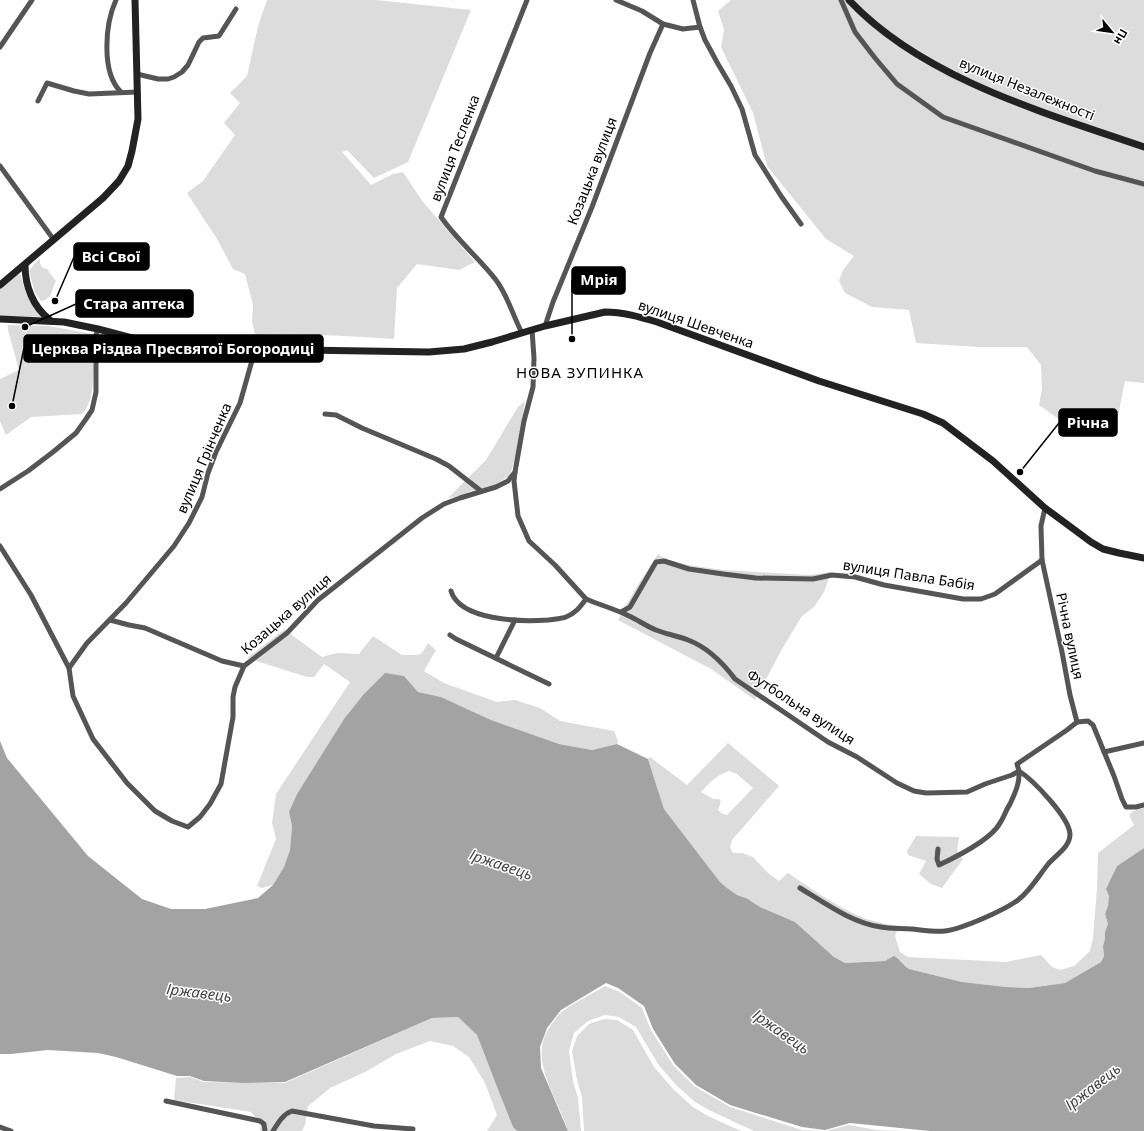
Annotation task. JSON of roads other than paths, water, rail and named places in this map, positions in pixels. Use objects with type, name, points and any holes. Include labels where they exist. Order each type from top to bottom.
[{"type":"street","points":[[0,47],[32,0]]},
{"type":"street","points":[[116,0],[113,5],[108,31],[107,53],[112,80],[121,92]]},
{"type":"street","points":[[0,285],[103,198],[120,181],[128,166],[138,119],[135,0]]},
{"type":"street","name":"вулиця Тесленка","points":[[522,333],[509,303],[497,281],[449,230],[441,217],[527,0]]},
{"type":"street","points":[[616,0],[642,11],[663,24],[683,29],[700,27]]},
{"type":"street","points":[[693,0],[700,27],[742,109],[755,155],[801,224]]},
{"type":"street","points":[[841,0],[855,32],[874,58],[897,84],[943,116],[1096,171],[1144,184]]},
{"type":"street","name":"вулиця Незалежності","points":[[849,0],[882,30],[912,51],[962,79],[1036,109],[1144,147]]},
{"type":"street","points":[[138,74],[168,79],[182,72],[188,65],[199,42],[203,38],[219,36],[236,9]]},
{"type":"street","name":"Козацька вулиця","points":[[545,326],[650,53],[663,24]]},
{"type":"street","points":[[38,101],[47,83],[89,94],[138,92]]},
{"type":"street","points":[[0,166],[54,240]]},
{"type":"street","points":[[25,265],[25,278],[30,294],[37,307],[50,320]]},
{"type":"street","name":"вулиця Шевченка","points":[[0,319],[50,320],[98,329],[170,348],[429,352],[464,349],[545,326],[605,312],[637,316],[819,381],[923,414],[943,423],[1008,474],[1045,508],[1091,542],[1119,554],[1144,558]]},
{"type":"street","points":[[0,489],[28,471],[76,433],[92,410],[96,392],[96,335],[98,329]]},
{"type":"street","points":[[451,592],[453,599],[464,607],[490,618],[515,620],[565,618],[576,612],[586,599],[555,565],[529,541],[518,516],[514,481],[524,421],[533,387],[534,358],[532,330]]},
{"type":"street","name":"вулиця Грінченка","points":[[69,668],[88,643],[110,620],[174,546],[189,523],[202,497],[208,473],[216,452],[240,403],[255,350]]},
{"type":"street","points":[[325,414],[336,415],[362,428],[436,459],[449,466],[481,491]]},
{"type":"street","name":"Козацька вулиця","points":[[0,546],[31,595],[69,668],[73,696],[93,739],[127,783],[155,811],[172,821],[188,826],[200,817],[210,804],[221,784],[233,717],[233,697],[235,687],[244,666],[287,632],[318,600],[422,518],[444,504],[496,487],[508,481],[515,472]]},
{"type":"street","name":"Річна вулиця","points":[[1045,508],[1041,526],[1042,560],[1077,722]]},
{"type":"street","name":"вулиця Павла Бабія","points":[[621,612],[630,607],[656,562],[664,561],[689,569],[756,578],[813,580],[832,575],[855,577],[884,585],[963,599],[981,599],[995,594],[1042,560]]},
{"type":"street","name":"Футбольна вулиця","points":[[586,599],[621,612],[658,631],[689,640],[698,645],[726,667],[735,679],[755,693],[828,742],[857,757],[898,783],[914,791],[926,793],[967,792],[1019,771]]},
{"type":"street","points":[[110,620],[129,626],[145,628],[222,661],[244,666]]},
{"type":"street","points":[[496,658],[515,620]]},
{"type":"street","points":[[450,635],[550,684]]},
{"type":"street","points":[[938,849],[937,859],[939,865],[969,850],[995,830],[1000,824],[1020,780],[1017,764],[1077,722],[1088,721],[1093,725],[1126,807],[1144,805]]},
{"type":"street","points":[[1104,752],[1144,743]]},
{"type":"street","points":[[800,888],[846,915],[861,922],[882,928],[946,931],[1008,906],[1018,899],[1032,885],[1068,844],[1070,834],[1063,818],[1043,792],[1019,771]]},
{"type":"street","points":[[166,1101],[260,1121],[264,1124],[265,1131]]},
{"type":"street","points":[[273,1131],[283,1117],[292,1111],[374,1126],[413,1129]]},
{"type":"street","points":[[0,1127],[11,1131]]},
{"type":"water","name":"Іржавець","points":[[385,673],[404,676],[418,692],[441,697],[491,720],[559,744],[592,750],[617,744],[648,759],[664,809],[720,882],[737,895],[795,922],[834,957],[845,963],[885,961],[894,956],[909,969],[962,982],[1029,988],[1065,983],[1101,962],[1104,956],[1103,947],[1105,932],[1108,924],[1105,914],[1109,896],[1106,889],[1117,866],[1144,848],[1144,1131],[930,1131],[850,1123],[825,1130],[802,1127],[730,1105],[696,1085],[675,1064],[653,1029],[644,1006],[618,988],[606,983],[561,1010],[547,1028],[540,1047],[541,1068],[568,1131],[517,1131],[513,1127],[477,1035],[458,1017],[432,1018],[285,1082],[244,1083],[204,1081],[190,1076],[177,1076],[98,1053],[48,1050],[0,1054],[0,741],[7,758],[88,856],[142,899],[171,909],[205,909],[258,898],[273,885],[284,867],[290,850],[292,826],[289,812],[297,794],[344,719],[364,694]]},
{"type":"place","name":"Всі Свої","points":[[55,301]]},
{"type":"place","name":"Стара аптека","points":[[25,327]]},
{"type":"place","name":"Мрія","points":[[572,339]]},
{"type":"place","name":"Церква Різдва Пресвятої Богородиці","points":[[12,406]]},
{"type":"place","name":"Річна","points":[[1020,472]]},
{"type":"district","name":"НОВА ЗУПИНКА","points":[[580,373]]}]
